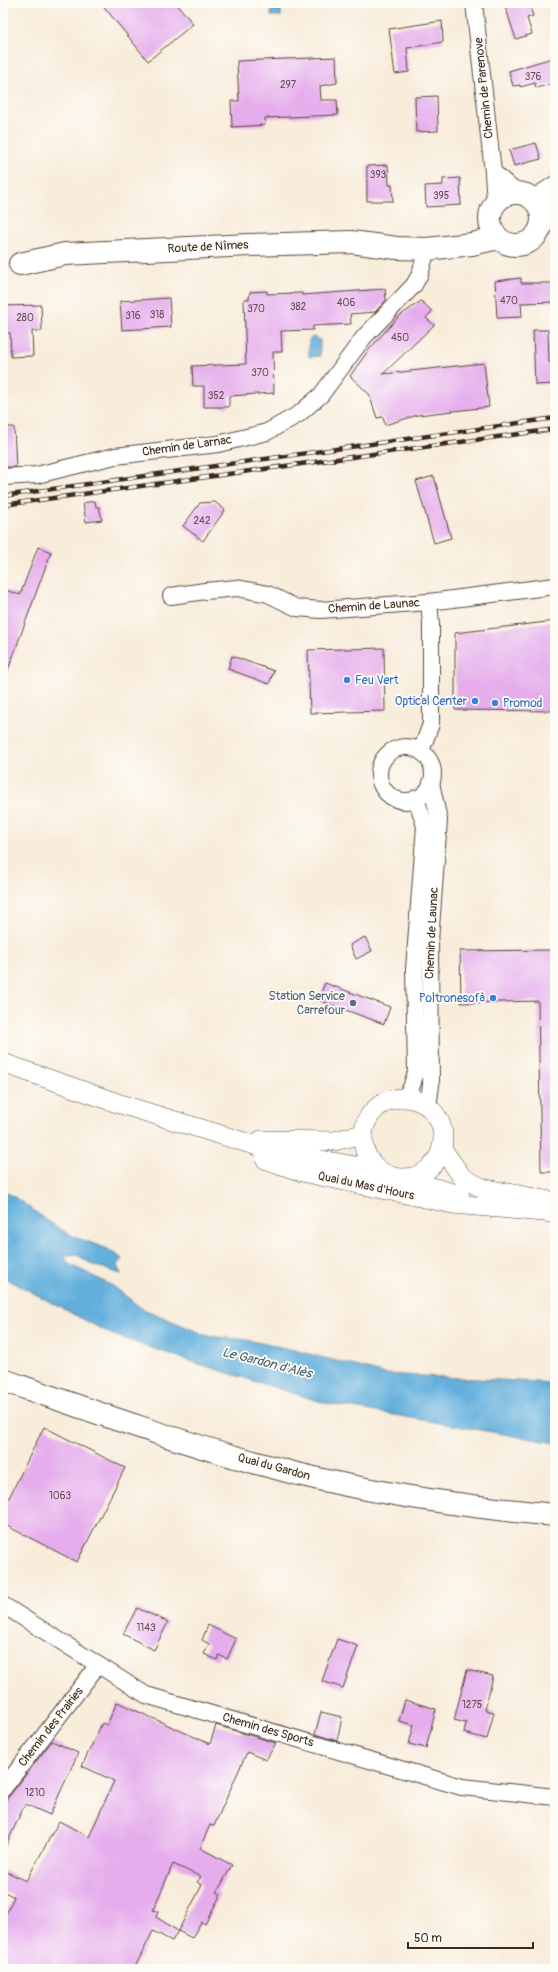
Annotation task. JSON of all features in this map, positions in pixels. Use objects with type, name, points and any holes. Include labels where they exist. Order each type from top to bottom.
[{"type":"main road","points":[[531,241],[541,226],[538,209],[503,197],[493,208],[491,225],[498,238],[506,243],[514,245],[531,241],[555,242]]},
{"type":"main road","name":"Route de Nîmes","points":[[449,247],[468,234],[493,208]]},
{"type":"main road","name":"Route de Nîmes","points":[[11,265],[88,266],[354,254],[397,248],[427,249],[449,247],[498,238]]},
{"type":"main road","name":"Quai du Gardon","points":[[3,1380],[137,1427],[271,1467],[343,1484],[413,1497],[481,1508],[555,1515]]},
{"type":"street","name":"Chemin de Parenove","points":[[474,3],[493,172],[493,208]]},
{"type":"street","points":[[493,172],[538,209]]},
{"type":"street","points":[[538,209],[555,184]]},
{"type":"street","points":[[538,209],[555,189]]},
{"type":"street","name":"Chemin de Larnac","points":[[3,477],[37,475],[115,456],[218,444],[267,432],[299,414],[321,395],[364,338],[414,285],[420,274],[427,249]]},
{"type":"street","points":[[429,602],[555,586]]},
{"type":"street","name":"Chemin de Launac","points":[[171,596],[205,590],[238,588],[268,594],[297,608],[321,610],[429,602],[431,623],[431,724],[420,751]]},
{"type":"street","points":[[403,747],[412,748],[420,751],[427,757],[433,774],[431,783],[427,791],[416,798],[406,801],[392,797],[382,785],[380,769],[385,758],[394,750],[403,747]]},
{"type":"street","name":"Chemin de Launac","points":[[428,1107],[431,1085],[430,941],[439,820],[431,783]]},
{"type":"street","name":"Chemin de Launac","points":[[404,1098],[411,1088],[416,1072],[414,969],[425,826],[416,798]]},
{"type":"street","name":"Quai du Mas d'Hours","points":[[3,1063],[120,1104],[231,1139],[277,1152],[378,1170]]},
{"type":"street","points":[[404,1098],[417,1101],[428,1107],[436,1116],[441,1126],[443,1137],[442,1149],[436,1161],[427,1170],[415,1176],[402,1178],[390,1176],[378,1170],[369,1160],[364,1147],[366,1122],[373,1112],[382,1105],[393,1100],[404,1098]]},
{"type":"street","name":"Quai du Mas d'Hours","points":[[231,1139],[334,1141],[364,1134]]},
{"type":"street","name":"Quai du Mas d'Hours","points":[[231,1139],[249,1153],[302,1172],[453,1204],[555,1214]]},
{"type":"street","points":[[442,1149],[463,1178],[482,1188],[555,1202]]},
{"type":"street","name":"Quai du Mas d'Hours","points":[[402,1178],[507,1209]]},
{"type":"street","name":"Chemin des Sports","points":[[3,1605],[146,1695],[462,1787],[555,1797]]},
{"type":"street","name":"Chemin des Prairies","points":[[3,1789],[98,1665]]},
{"type":"water","points":[[271,3],[281,3],[281,16],[271,16]]},
{"type":"water","points":[[313,337],[320,340],[320,356],[309,357],[309,340]]},
{"type":"water","name":"Le Gardon d'Alès","points":[[3,1190],[65,1232],[106,1248],[122,1259],[118,1265],[121,1274],[93,1265],[76,1254],[64,1256],[69,1264],[113,1286],[141,1308],[208,1336],[247,1340],[290,1349],[386,1374],[555,1383],[555,1443],[325,1403],[196,1363],[111,1334],[3,1277]]},
{"type":"building","points":[[101,3],[176,3],[193,24],[148,61]]},
{"type":"building","points":[[515,3],[529,3],[533,16],[527,18],[532,34],[516,39],[505,6]]},
{"type":"building","points":[[442,21],[443,42],[407,48],[409,72],[395,74],[389,29]]},
{"type":"building","points":[[336,57],[337,83],[320,86],[321,100],[337,100],[338,115],[265,118],[265,125],[232,127],[231,101],[239,101],[237,61]]},
{"type":"building","points":[[552,58],[555,70],[555,83],[536,88],[535,83],[520,87],[520,85],[513,86],[509,71]]},
{"type":"building","points":[[437,96],[438,131],[416,132],[415,97]]},
{"type":"building","points":[[536,143],[541,159],[514,166],[509,150]]},
{"type":"building","points":[[388,165],[389,185],[392,185],[393,201],[367,201],[367,166]]},
{"type":"building","points":[[460,178],[461,205],[426,207],[425,186],[443,185],[443,179]]},
{"type":"building","points":[[521,278],[521,283],[555,283],[555,302],[521,303],[522,317],[497,318],[495,281]]},
{"type":"building","points":[[385,289],[386,300],[375,312],[350,314],[351,324],[313,326],[313,330],[281,331],[282,352],[273,352],[274,393],[229,396],[229,407],[204,407],[204,386],[193,386],[192,366],[246,364],[244,299],[249,299],[250,292],[267,291],[267,294],[302,293],[302,295]]},
{"type":"building","points":[[169,298],[171,327],[122,330],[120,301]]},
{"type":"building","points":[[421,301],[432,311],[426,318],[434,325],[383,374],[484,363],[489,407],[418,415],[385,425],[383,417],[377,418],[369,394],[350,376],[368,351],[398,317]]},
{"type":"building","points":[[41,305],[42,331],[32,331],[33,356],[11,357],[10,333],[3,333],[3,306]]},
{"type":"building","points":[[533,330],[548,330],[549,362],[555,362],[555,384],[535,385]]},
{"type":"building","points":[[3,427],[14,427],[16,467],[3,467]]},
{"type":"building","points":[[434,476],[451,538],[434,543],[416,481]]},
{"type":"building","points":[[95,501],[96,507],[99,507],[102,520],[86,522],[83,503]]},
{"type":"building","points":[[215,502],[225,510],[203,541],[183,526],[200,503]]},
{"type":"building","points":[[38,547],[51,552],[5,678],[3,678],[3,589],[20,595]]},
{"type":"building","points":[[555,621],[555,711],[455,710],[455,633]]},
{"type":"building","name":"Feu Vert","points":[[384,648],[385,711],[310,713],[308,650]]},
{"type":"building","points":[[232,656],[274,671],[269,684],[228,669]]},
{"type":"building","points":[[365,937],[372,951],[356,959],[350,945]]},
{"type":"building","points":[[555,950],[555,1172],[541,1172],[538,1001],[461,1003],[460,951]]},
{"type":"building","points":[[325,983],[390,1007],[384,1024],[318,1000]]},
{"type":"building","points":[[44,1427],[125,1468],[77,1562],[3,1524],[3,1510]]},
{"type":"building","points":[[137,1608],[168,1622],[154,1650],[123,1634]]},
{"type":"building","points":[[208,1625],[236,1639],[227,1659],[219,1655],[217,1660],[204,1654],[209,1644],[202,1640]]},
{"type":"building","points":[[337,1639],[358,1646],[343,1688],[322,1681]]},
{"type":"building","points":[[467,1670],[493,1676],[485,1710],[494,1712],[487,1739],[464,1733],[466,1723],[454,1720]]},
{"type":"building","points":[[405,1700],[436,1709],[426,1748],[409,1744],[414,1725],[399,1721]]},
{"type":"building","points":[[117,1702],[210,1744],[216,1725],[276,1743],[266,1760],[247,1752],[214,1826],[210,1825],[200,1848],[232,1865],[217,1892],[221,1894],[205,1924],[201,1922],[192,1938],[178,1931],[172,1941],[153,1931],[134,1969],[3,1969],[3,1920],[14,1897],[3,1891],[3,1870],[26,1881],[59,1821],[89,1837],[114,1781],[82,1766],[102,1723],[107,1725]],"holes":[[[173,1864],[201,1877],[197,1882],[202,1885],[178,1931],[156,1917],[158,1912],[153,1910]]]},
{"type":"building","points":[[321,1712],[342,1717],[337,1741],[315,1734]]},
{"type":"building","points":[[52,1741],[78,1753],[50,1815],[25,1804],[3,1852],[3,1804]]},
{"type":"railway","points":[[3,496],[555,418]]},
{"type":"railway","points":[[3,505],[555,429]]},
{"type":"place","name":"Feu Vert","points":[[347,680]]},
{"type":"place","name":"Optical Center","points":[[475,701]]},
{"type":"place","name":"Promod","points":[[495,703]]},
{"type":"place","name":"Poltronesofà","points":[[493,998]]},
{"type":"place","name":"Station Service Carrefour","points":[[353,1003]]}]
